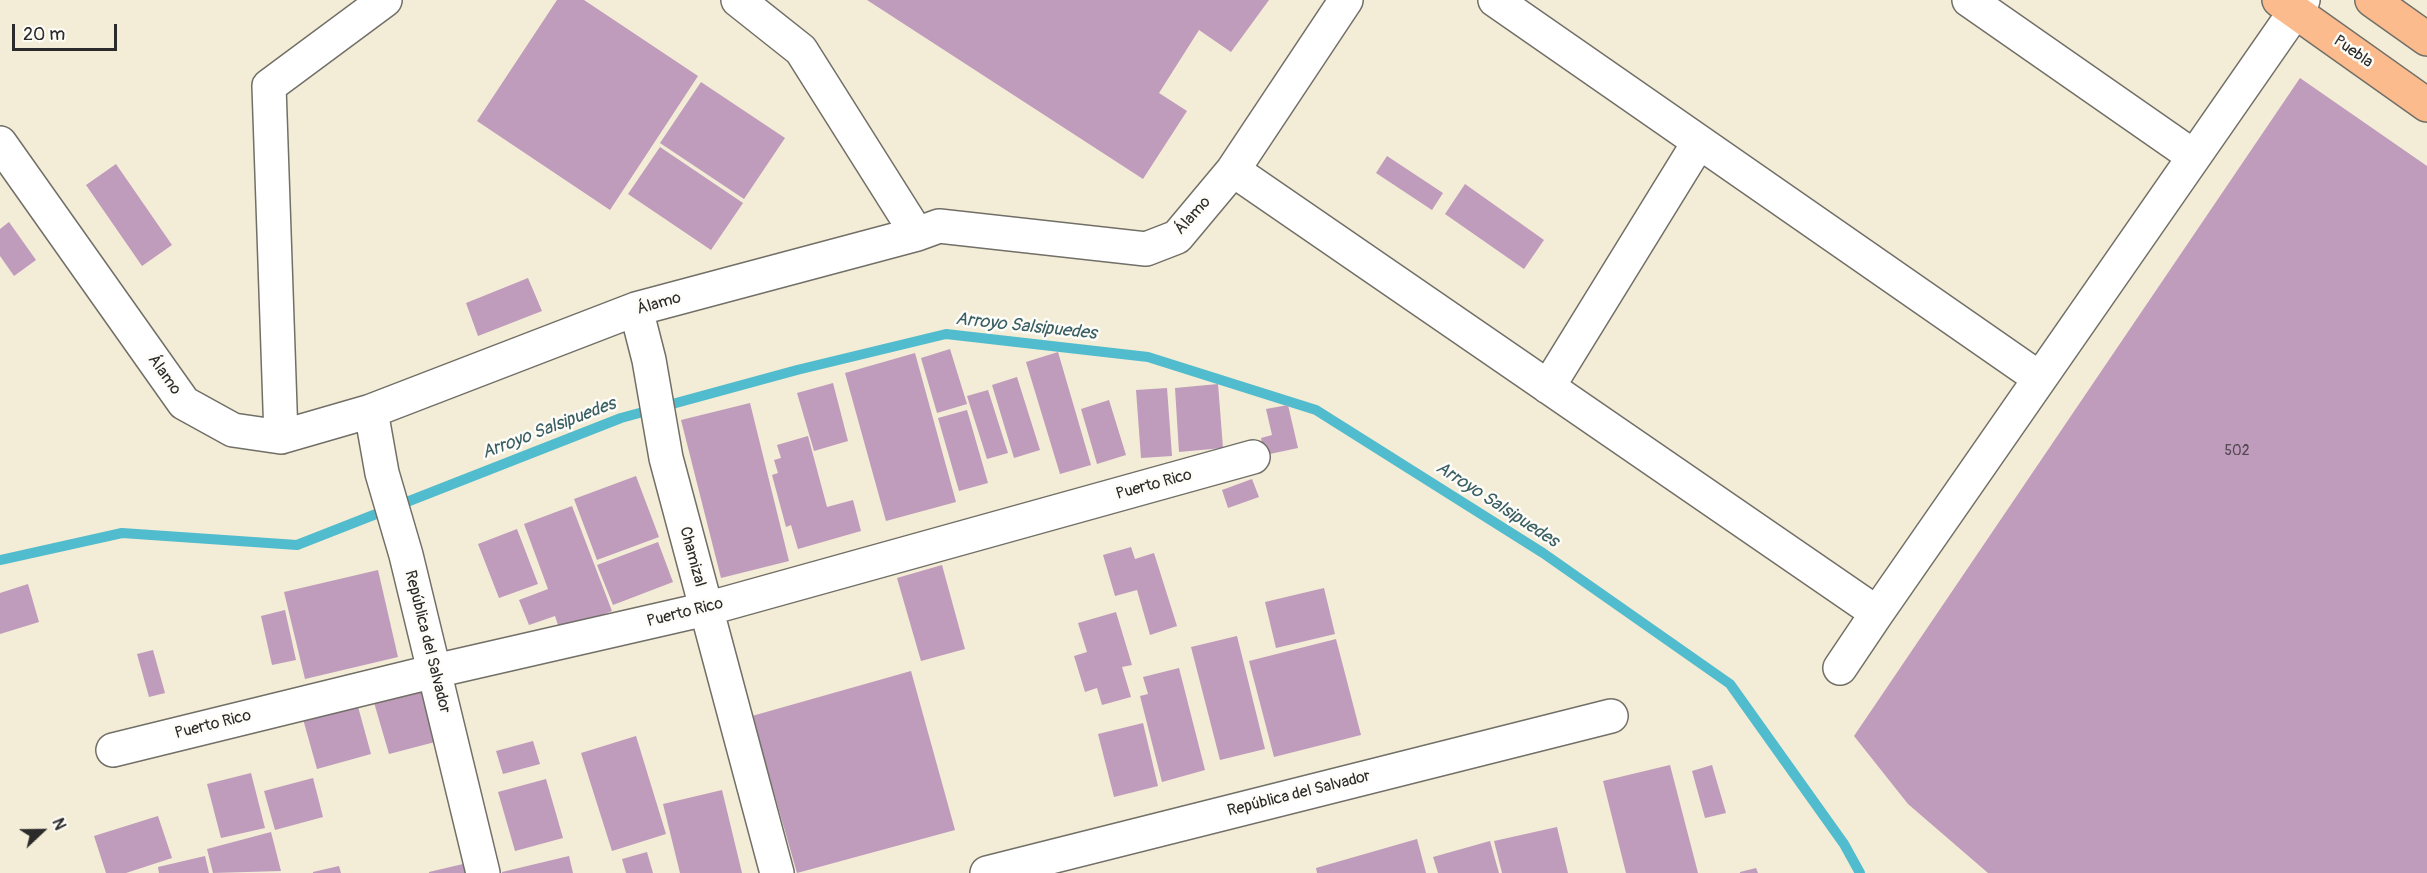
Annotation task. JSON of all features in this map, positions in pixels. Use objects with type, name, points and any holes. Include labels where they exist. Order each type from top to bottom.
[{"type":"main road","points":[[2372,0],[2427,39]]},
{"type":"main road","name":"Puebla","points":[[2292,4],[2427,105]]},
{"type":"street","points":[[281,437],[269,86],[385,0]]},
{"type":"street","points":[[738,0],[801,50],[917,234]]},
{"type":"street","name":"Álamo","points":[[0,143],[184,404],[233,430],[281,437],[370,411],[636,309],[917,234],[939,226],[1146,249],[1176,237],[1233,170],[1346,0]]},
{"type":"street","points":[[1495,0],[2040,378]]},
{"type":"street","points":[[1969,0],[2193,156]]},
{"type":"street","points":[[1840,668],[2193,156],[2292,4]]},
{"type":"street","points":[[1548,387],[1699,141]]},
{"type":"street","points":[[1233,170],[1876,613]]},
{"type":"street","name":"Chamizal","points":[[636,309],[649,360],[666,458],[777,873]]},
{"type":"street","name":"República del Salvador","points":[[370,411],[382,473],[406,555],[483,873]]},
{"type":"street","name":"Puerto Rico","points":[[113,750],[435,671],[706,609],[1254,457]]},
{"type":"street","name":"República del Salvador","points":[[987,873],[1611,716]]},
{"type":"building","points":[[557,0],[584,0],[698,76],[610,210],[477,121]]},
{"type":"building","points":[[867,0],[1269,0],[1231,52],[1199,30],[1159,93],[1187,111],[1143,179]]},
{"type":"building","points":[[2300,78],[2427,166],[2427,873],[1988,873],[1908,804],[1854,736]]},
{"type":"building","points":[[701,82],[785,138],[744,199],[660,143]]},
{"type":"building","points":[[660,147],[743,203],[711,250],[628,194]]},
{"type":"building","points":[[1387,156],[1443,193],[1432,210],[1376,173]]},
{"type":"building","points":[[116,164],[172,245],[142,266],[86,185]]},
{"type":"building","points":[[1465,184],[1544,240],[1524,269],[1445,214]]},
{"type":"building","points":[[9,222],[36,260],[14,276],[0,256],[0,229]]},
{"type":"building","points":[[528,278],[542,311],[478,336],[466,303]]},
{"type":"building","points":[[950,349],[967,404],[937,413],[921,358]]},
{"type":"building","points":[[1058,352],[1091,465],[1060,474],[1026,362]]},
{"type":"building","points":[[915,353],[956,502],[886,521],[845,373]]},
{"type":"building","points":[[1017,377],[1040,450],[1014,458],[992,385]]},
{"type":"building","points":[[833,383],[848,441],[814,451],[797,393]]},
{"type":"building","points":[[1218,384],[1223,448],[1179,452],[1175,388]]},
{"type":"building","points":[[1167,388],[1172,456],[1141,458],[1136,390]]},
{"type":"building","points":[[988,390],[1008,453],[987,459],[967,396]]},
{"type":"building","points":[[1109,400],[1126,455],[1097,464],[1081,409]]},
{"type":"building","points":[[750,403],[789,561],[721,578],[681,420]]},
{"type":"building","points":[[1288,405],[1298,448],[1265,455],[1261,438],[1272,435],[1266,409]]},
{"type":"building","points":[[967,410],[988,483],[959,491],[938,418]]},
{"type":"building","points":[[808,436],[827,507],[853,500],[861,531],[798,549],[791,525],[786,527],[772,475],[778,473],[774,460],[781,458],[777,445]]},
{"type":"building","points":[[636,476],[659,537],[597,560],[574,499]]},
{"type":"building","points":[[1252,479],[1259,497],[1228,508],[1222,490]]},
{"type":"building","points":[[572,506],[612,611],[560,631],[555,616],[529,625],[519,600],[548,589],[524,524]]},
{"type":"building","points":[[517,529],[538,584],[499,598],[478,544]]},
{"type":"building","points":[[658,542],[673,582],[613,605],[597,565]]},
{"type":"building","points":[[1131,547],[1135,559],[1154,553],[1177,626],[1150,635],[1137,590],[1115,596],[1103,555]]},
{"type":"building","points":[[942,565],[965,649],[921,661],[897,578]]},
{"type":"building","points":[[378,570],[398,657],[305,679],[284,592]]},
{"type":"building","points":[[28,584],[39,622],[0,634],[0,593]]},
{"type":"building","points":[[1324,588],[1335,634],[1276,648],[1265,602]]},
{"type":"building","points":[[285,610],[296,660],[272,665],[261,616]]},
{"type":"building","points":[[1116,612],[1132,665],[1122,667],[1131,697],[1102,705],[1097,688],[1085,692],[1074,656],[1087,652],[1078,623]]},
{"type":"building","points":[[1237,636],[1265,749],[1220,760],[1191,647]]},
{"type":"building","points":[[1336,639],[1361,735],[1274,757],[1249,661]]},
{"type":"building","points":[[153,650],[165,693],[149,697],[137,654]]},
{"type":"building","points":[[1179,668],[1205,770],[1162,782],[1140,696],[1148,694],[1143,677]]},
{"type":"building","points":[[911,671],[955,830],[797,873],[752,716]]},
{"type":"building","points":[[420,685],[435,742],[389,754],[373,699]]},
{"type":"building","points":[[357,703],[371,754],[317,769],[303,719]]},
{"type":"building","points":[[1143,723],[1158,786],[1114,797],[1098,734]]},
{"type":"building","points":[[636,736],[666,834],[612,851],[581,753]]},
{"type":"building","points":[[533,741],[540,764],[503,774],[496,751]]},
{"type":"building","points":[[1670,765],[1698,873],[1626,873],[1603,781]]},
{"type":"building","points":[[1712,765],[1726,813],[1705,818],[1692,771]]},
{"type":"building","points":[[251,773],[265,828],[221,838],[207,784]]},
{"type":"building","points":[[313,778],[323,817],[275,830],[264,791]]},
{"type":"building","points":[[546,779],[563,838],[515,851],[498,792]]},
{"type":"building","points":[[722,790],[742,873],[680,873],[663,804]]},
{"type":"building","points":[[158,816],[172,858],[126,873],[106,873],[94,836]]},
{"type":"building","points":[[1557,827],[1568,873],[1502,873],[1494,841]]},
{"type":"building","points":[[271,832],[281,871],[213,873],[207,849]]},
{"type":"building","points":[[1417,839],[1426,873],[1317,873],[1316,868]]},
{"type":"building","points":[[1490,841],[1499,873],[1438,873],[1433,857]]},
{"type":"building","points":[[647,852],[653,873],[626,873],[622,859]]},
{"type":"building","points":[[205,856],[209,873],[159,873],[158,867]]},
{"type":"building","points":[[569,856],[573,873],[502,873],[502,872]]},
{"type":"building","points":[[463,864],[466,873],[429,873],[429,872]]},
{"type":"building","points":[[339,866],[341,873],[313,873],[313,872]]},
{"type":"building","points":[[1756,868],[1758,873],[1740,873],[1740,872]]},
{"type":"waterway","name":"Arroyo Salsipuedes","points":[[0,560],[122,533],[297,545],[621,418],[797,370],[946,334],[1148,357],[1316,410],[1543,553],[1730,684],[1844,844],[1860,873]]}]
